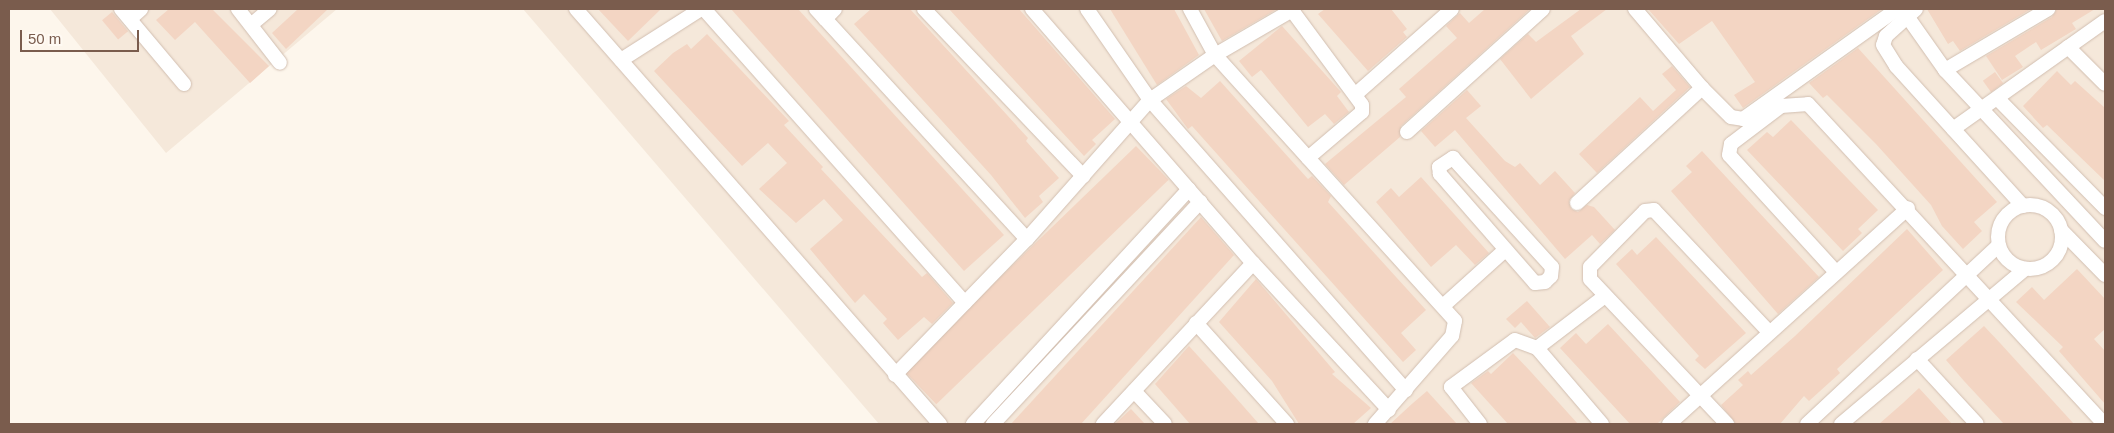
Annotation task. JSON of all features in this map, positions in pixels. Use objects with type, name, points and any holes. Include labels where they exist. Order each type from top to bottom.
[{"type":"street","points":[[141,9],[125,14],[184,84]]},
{"type":"street","points":[[238,9],[252,24],[280,63]]},
{"type":"street","points":[[252,24],[270,9]]},
{"type":"street","points":[[576,9],[895,375],[940,424]]},
{"type":"street","points":[[621,60],[702,9],[965,303]]},
{"type":"street","points":[[835,9],[820,14],[1027,239]]},
{"type":"street","points":[[924,9],[1083,176]]},
{"type":"street","points":[[1032,9],[1132,119],[1253,263],[1389,410]]},
{"type":"street","points":[[1087,9],[1150,100],[1406,390]]},
{"type":"street","points":[[1190,9],[1215,55],[1443,306],[1456,329],[1389,410],[1375,424]]},
{"type":"street","points":[[895,375],[1027,239],[1150,100],[1215,55],[1292,9],[1356,94],[1362,112],[1308,158]]},
{"type":"street","points":[[1356,94],[1452,9]]},
{"type":"street","points":[[1407,132],[1543,9]]},
{"type":"street","points":[[1635,9],[1702,88],[1731,117],[1743,119],[1905,10]]},
{"type":"street","points":[[1945,70],[2048,9]]},
{"type":"street","points":[[1905,10],[1945,70],[2105,241]]},
{"type":"street","points":[[1905,10],[1886,36],[1883,45],[1953,129],[2023,206]]},
{"type":"street","points":[[1953,129],[1998,99],[2105,21]]},
{"type":"street","points":[[2068,47],[2105,84]]},
{"type":"street","points":[[1576,204],[1702,88]]},
{"type":"street","points":[[1998,99],[2105,208]]},
{"type":"street","points":[[1834,271],[1730,155],[1732,144],[1781,106],[1808,104],[1908,208],[1966,276],[2103,424]]},
{"type":"street","points":[[1453,158],[1459,162],[1552,267],[1551,276],[1535,283],[1505,250],[1440,174],[1439,167],[1453,158]]},
{"type":"street","points":[[972,424],[1189,189]]},
{"type":"street","points":[[993,424],[1084,324],[1200,202]]},
{"type":"street","points":[[2055,217],[2070,205]]},
{"type":"street","points":[[2025,269],[2004,256],[1999,245],[2003,220],[2023,206],[2036,206],[2055,217],[2061,230],[2105,275]]},
{"type":"street","points":[[1669,424],[1834,271],[1908,208]]},
{"type":"street","points":[[1727,424],[1701,394],[1590,279],[1590,267],[1645,211],[1654,210],[1768,331]]},
{"type":"street","points":[[1848,422],[1916,359],[1987,298],[2025,269],[2049,264],[2062,243],[2061,230]]},
{"type":"street","points":[[1807,424],[1999,245]]},
{"type":"street","points":[[1443,306],[1505,250]]},
{"type":"street","points":[[1103,424],[1253,263]]},
{"type":"street","points":[[1537,348],[1605,296]]},
{"type":"street","points":[[1074,314],[1084,324]]},
{"type":"street","points":[[1196,323],[1287,424]]},
{"type":"street","points":[[1480,424],[1452,393],[1451,387],[1515,340],[1537,348],[1602,424]]},
{"type":"street","points":[[1916,359],[1977,424]]},
{"type":"street","points":[[1134,391],[1165,424]]},
{"type":"shaded area","points":[[50,9],[337,9],[166,153]]},
{"type":"shaded area","points":[[523,9],[2105,9],[2105,424],[879,424]]},
{"type":"building","points":[[169,9],[212,9],[269,66],[250,83],[195,22],[175,40],[156,20]]},
{"type":"building","points":[[298,9],[328,9],[286,49],[272,33]]},
{"type":"building","points":[[598,9],[661,9],[628,41]]},
{"type":"building","points":[[731,9],[798,9],[1004,235],[964,271]]},
{"type":"building","points":[[871,9],[910,9],[1028,138],[1026,141],[1059,178],[1039,196],[1043,202],[1025,218],[991,175],[854,24]]},
{"type":"building","points":[[949,9],[1019,9],[1115,119],[1092,140],[1096,144],[1084,156]]},
{"type":"building","points":[[1110,9],[1174,9],[1199,55],[1157,85]]},
{"type":"building","points":[[1204,9],[1277,9],[1222,41]]},
{"type":"building","points":[[1325,9],[1391,9],[1407,29],[1403,32],[1407,37],[1368,71],[1318,14]]},
{"type":"building","points":[[1485,9],[1530,9],[1401,126],[1400,137],[1344,185],[1325,164],[1406,97],[1399,89],[1457,38],[1446,26],[1460,13],[1469,23]]},
{"type":"building","points":[[1581,9],[1607,9],[1571,36],[1584,54],[1531,99],[1500,59],[1528,34],[1536,42]]},
{"type":"building","points":[[1648,9],[1882,9],[1743,108],[1734,95],[1755,82],[1712,21],[1679,44]]},
{"type":"building","points":[[1927,9],[2031,9],[1960,51],[1953,41],[1948,44]]},
{"type":"building","points":[[2057,9],[2095,9],[2072,23],[2076,29],[2041,50],[2036,42],[2015,56],[2023,67],[2002,80],[1986,56],[2052,17]]},
{"type":"building","points":[[112,12],[128,31],[118,40],[102,20]]},
{"type":"building","points":[[1282,26],[1341,92],[1337,96],[1349,112],[1334,124],[1325,114],[1308,127],[1261,70],[1252,77],[1239,61]]},
{"type":"building","points":[[707,34],[789,121],[784,125],[823,167],[821,169],[922,277],[927,273],[953,303],[932,324],[924,317],[898,340],[883,323],[887,319],[864,294],[855,303],[810,249],[843,220],[824,199],[796,223],[759,189],[787,163],[768,143],[742,166],[654,71],[673,53],[687,44],[691,49]]},
{"type":"building","points":[[1858,48],[1997,202],[1974,222],[1982,231],[1963,249],[1942,226],[1931,205],[1876,144],[1827,95],[1823,98],[1809,83]]},
{"type":"building","points":[[1672,66],[1690,87],[1597,173],[1579,154],[1640,97],[1653,111],[1676,90],[1662,74]]},
{"type":"building","points":[[2057,71],[2071,85],[2075,81],[2105,108],[2105,181],[2047,125],[2043,128],[2023,106]]},
{"type":"building","points":[[1995,72],[2003,83],[1991,92],[1983,81]]},
{"type":"building","points":[[1220,81],[1308,179],[1312,176],[1331,196],[1328,202],[1426,310],[1401,333],[1416,350],[1403,362],[1192,126],[1188,129],[1166,99],[1186,86],[1201,98]]},
{"type":"building","points":[[1467,90],[1481,106],[1466,118],[1505,161],[1515,167],[1520,163],[1540,185],[1555,171],[1575,193],[1569,201],[1571,209],[1578,212],[1587,205],[1594,207],[1615,230],[1600,244],[1592,235],[1565,259],[1455,130],[1435,147],[1421,131]]},
{"type":"building","points":[[1791,120],[1878,210],[1858,229],[1862,233],[1843,251],[1747,150],[1767,132],[1773,137]]},
{"type":"building","points":[[1136,146],[1169,180],[936,404],[904,370]]},
{"type":"building","points":[[1702,151],[1819,277],[1778,314],[1671,191],[1692,172],[1686,166]]},
{"type":"building","points":[[1421,177],[1489,253],[1475,265],[1456,245],[1431,267],[1376,202],[1391,188],[1399,197]]},
{"type":"building","points":[[1201,217],[1234,255],[1081,424],[1011,424]]},
{"type":"building","points":[[1907,229],[1943,270],[1837,369],[1840,373],[1809,401],[1804,396],[1780,424],[1736,424],[1721,405],[1743,385],[1738,380],[1748,371],[1751,375],[1795,336]]},
{"type":"building","points":[[1656,237],[1746,333],[1705,369],[1695,360],[1699,356],[1616,264],[1632,249],[1637,255]]},
{"type":"building","points":[[2077,269],[2105,299],[2105,329],[2094,339],[2105,351],[2105,404],[2059,351],[2063,347],[2016,302],[2032,287],[2044,300]]},
{"type":"building","points":[[1256,279],[1335,372],[1332,374],[1371,408],[1353,424],[1299,424],[1272,381],[1219,322]]},
{"type":"building","points":[[1527,301],[1550,327],[1535,338],[1521,322],[1515,328],[1506,319]]},
{"type":"building","points":[[1608,324],[1680,402],[1657,424],[1630,424],[1560,348],[1576,333],[1586,344]]},
{"type":"building","points":[[1984,326],[2074,424],[2004,424],[1964,381],[1946,360]]},
{"type":"building","points":[[1189,346],[1259,424],[1190,424],[1155,384]]},
{"type":"building","points":[[1513,353],[1578,424],[1508,424],[1471,383],[1488,371],[1491,374]]},
{"type":"building","points":[[1919,388],[1952,424],[1879,424],[1903,403]]},
{"type":"building","points":[[1427,391],[1457,424],[1390,424],[1413,403]]},
{"type":"building","points":[[1131,409],[1145,424],[1115,424],[1117,422]]}]
